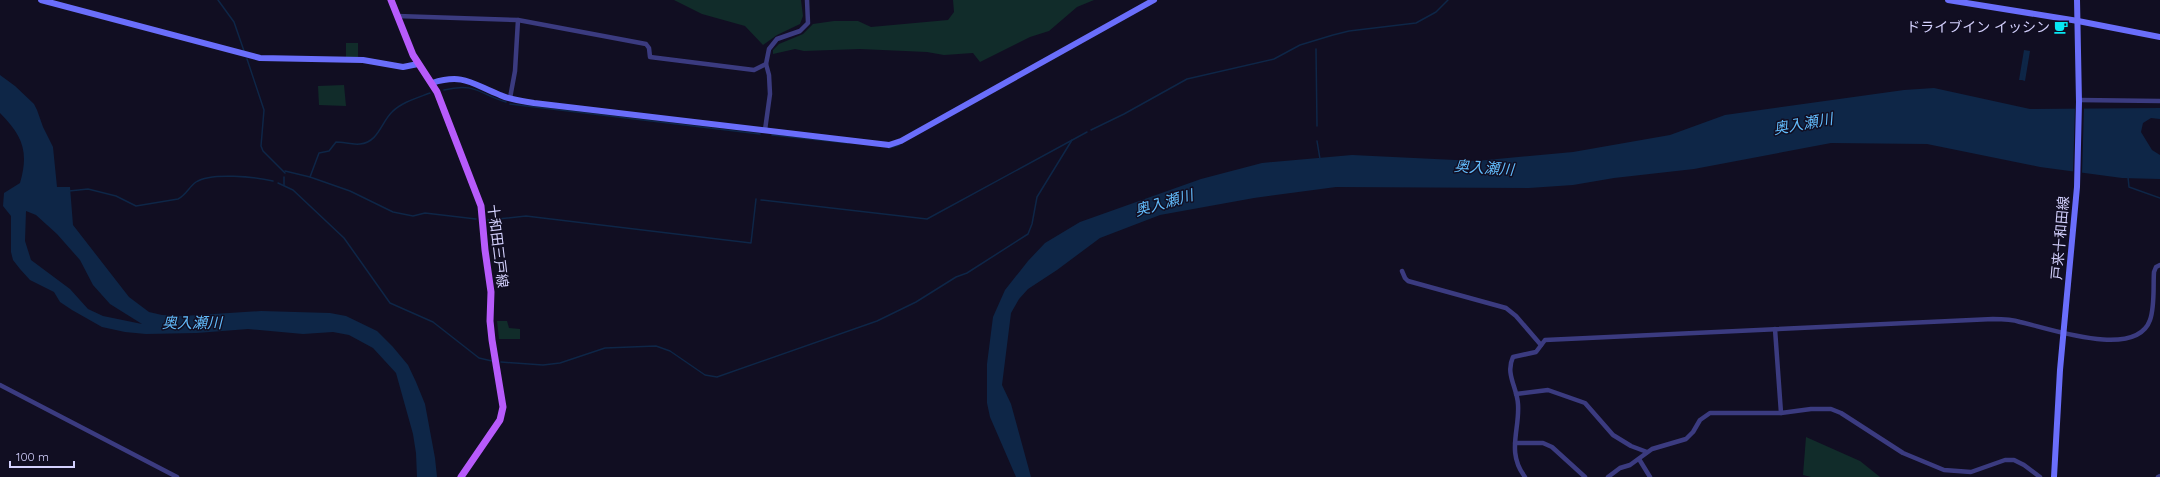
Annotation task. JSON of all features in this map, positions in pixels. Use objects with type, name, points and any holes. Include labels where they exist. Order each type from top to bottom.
[{"type":"main road","name":"十和田三戸線","points":[[391,0],[406,43],[437,92],[481,206],[491,292],[490,320],[492,340],[503,401],[500,420],[461,477]]},
{"type":"street","points":[[41,0],[260,58],[363,60],[408,68],[418,64]]},
{"type":"street","points":[[765,130],[770,86],[766,64],[769,49],[777,39],[800,31],[808,23],[807,0]]},
{"type":"street","points":[[432,83],[450,79],[469,81],[510,98],[880,144],[894,144],[1154,0]]},
{"type":"street","points":[[1948,0],[2078,21],[2160,37]]},
{"type":"street","name":"戸来十和田線","points":[[2054,477],[2063,333],[2077,186],[2079,101],[2077,0]]},
{"type":"street","points":[[397,16],[518,20],[646,44],[649,48],[650,57],[754,70],[766,64]]},
{"type":"street","points":[[510,98],[515,71],[518,20]]},
{"type":"street","points":[[2079,101],[2160,101]]},
{"type":"street","points":[[1525,477],[1515,453],[1519,411],[1510,374],[1510,363],[1513,357],[1533,353],[1548,340],[2000,319],[2020,322],[2063,333],[2117,340],[2128,339],[2139,333],[2151,319],[2154,272],[2156,267],[2160,265]]},
{"type":"street","points":[[1402,271],[1408,281],[1506,308],[1516,316],[1541,345]]},
{"type":"street","points":[[1775,329],[1781,413]]},
{"type":"street","points":[[0,385],[177,477]]},
{"type":"street","points":[[1516,394],[1548,390],[1585,403],[1613,435],[1631,446],[1647,452]]},
{"type":"street","points":[[1608,477],[1614,472],[1639,459],[1647,452],[1686,439],[1693,432],[1700,420],[1710,413],[1781,413],[1811,409],[1831,409],[1841,413],[1903,453],[1944,470],[1971,472],[2005,460],[2014,460],[2024,465],[2040,477]]},
{"type":"street","points":[[1515,443],[1543,443],[1552,448],[1585,477]]},
{"type":"street","points":[[1639,459],[1650,477]]},
{"type":"green space","points":[[674,0],[801,0],[803,16],[800,24],[777,35],[763,45],[745,26],[702,14]]},
{"type":"green space","points":[[953,0],[1094,0],[1077,7],[1049,31],[1030,37],[980,62],[973,53],[944,55],[927,52],[860,49],[804,51],[795,49],[773,54],[773,50],[779,44],[803,34],[813,24],[834,21],[858,21],[871,27],[948,20],[954,12]]},
{"type":"green space","points":[[346,43],[358,43],[358,57],[346,57]]},
{"type":"green space","points":[[344,85],[346,106],[319,105],[318,86]]},
{"type":"green space","points":[[497,321],[507,321],[509,328],[520,329],[520,339],[499,339]]},
{"type":"green space","points":[[1806,437],[1860,461],[1880,477],[1811,477],[1803,475]]},
{"type":"water","points":[[2024,50],[2030,51],[2025,81],[2019,80]]},
{"type":"water","name":"奥入瀬川","points":[[0,75],[15,86],[34,104],[37,110],[43,127],[53,147],[57,187],[70,187],[73,225],[129,297],[149,312],[162,315],[183,316],[261,311],[330,313],[346,316],[377,331],[408,365],[416,382],[425,404],[437,477],[417,477],[416,453],[413,434],[396,373],[373,348],[349,335],[333,332],[303,334],[248,329],[197,333],[146,334],[125,332],[102,327],[60,302],[54,292],[30,280],[13,260],[11,252],[11,216],[3,206],[4,193],[20,183],[23,172],[24,153],[19,137],[8,121],[0,113]],"holes":[[[26,211],[36,215],[57,234],[80,260],[93,285],[110,304],[142,324],[103,316],[88,309],[70,289],[31,260],[25,241]]]},
{"type":"water","name":"奥入瀬川","points":[[1934,88],[2030,109],[2160,108],[2160,119],[2151,118],[2143,123],[2141,132],[2152,150],[2160,155],[2160,179],[2122,178],[2040,167],[1927,144],[1831,143],[1694,169],[1614,178],[1573,185],[1529,188],[1336,187],[1254,198],[1160,215],[1100,238],[1057,270],[1028,289],[1019,299],[1011,313],[1002,385],[1011,404],[1031,477],[1016,477],[990,417],[987,403],[987,364],[993,317],[1005,290],[1028,261],[1045,243],[1080,222],[1201,179],[1262,163],[1352,155],[1476,161],[1573,152],[1670,135],[1725,115],[1904,90]]},
{"type":"pier","points":[[2075,107],[2084,107],[2082,175],[2073,173]]},
{"type":"waterway","points":[[218,0],[234,22],[244,51]]},
{"type":"waterway","points":[[1091,130],[1124,114],[1187,79],[1274,59],[1300,45],[1349,31],[1416,23],[1436,12],[1448,0]]},
{"type":"waterway","points":[[1316,49],[1317,126]]},
{"type":"waterway","points":[[247,59],[264,110],[261,146],[263,151],[285,173]]},
{"type":"waterway","points":[[444,90],[463,87],[470,88],[506,102]]},
{"type":"waterway","points":[[285,171],[310,177],[319,153],[329,151],[336,142],[357,144],[366,143],[375,136],[392,112],[400,106],[430,93]]},
{"type":"waterway","points":[[510,104],[760,134]]},
{"type":"waterway","points":[[761,200],[927,219],[1087,132]]},
{"type":"waterway","points":[[772,135],[848,143]]},
{"type":"waterway","points":[[501,362],[543,365],[560,363],[605,348],[656,346],[670,351],[705,375],[717,377],[877,321],[916,302],[956,277],[967,273],[1028,234],[1032,224],[1037,197],[1072,140]]},
{"type":"waterway","points":[[1317,141],[1320,159]]},
{"type":"waterway","points":[[889,148],[899,145]]},
{"type":"waterway","points":[[69,191],[88,189],[116,196],[136,206],[178,199],[196,182],[212,177],[234,176],[273,181]]},
{"type":"waterway","points":[[284,177],[284,185]]},
{"type":"waterway","points":[[310,177],[350,191],[393,212],[413,216],[425,213],[476,219]]},
{"type":"waterway","points":[[2128,177],[2129,187],[2160,198]]},
{"type":"waterway","points":[[278,183],[293,190],[344,238],[390,303],[433,322],[479,358],[492,361]]},
{"type":"waterway","points":[[488,220],[526,216],[751,243],[756,199]]},
{"type":"place","name":"ドライブイン イッシン","points":[[2061,27]]}]
